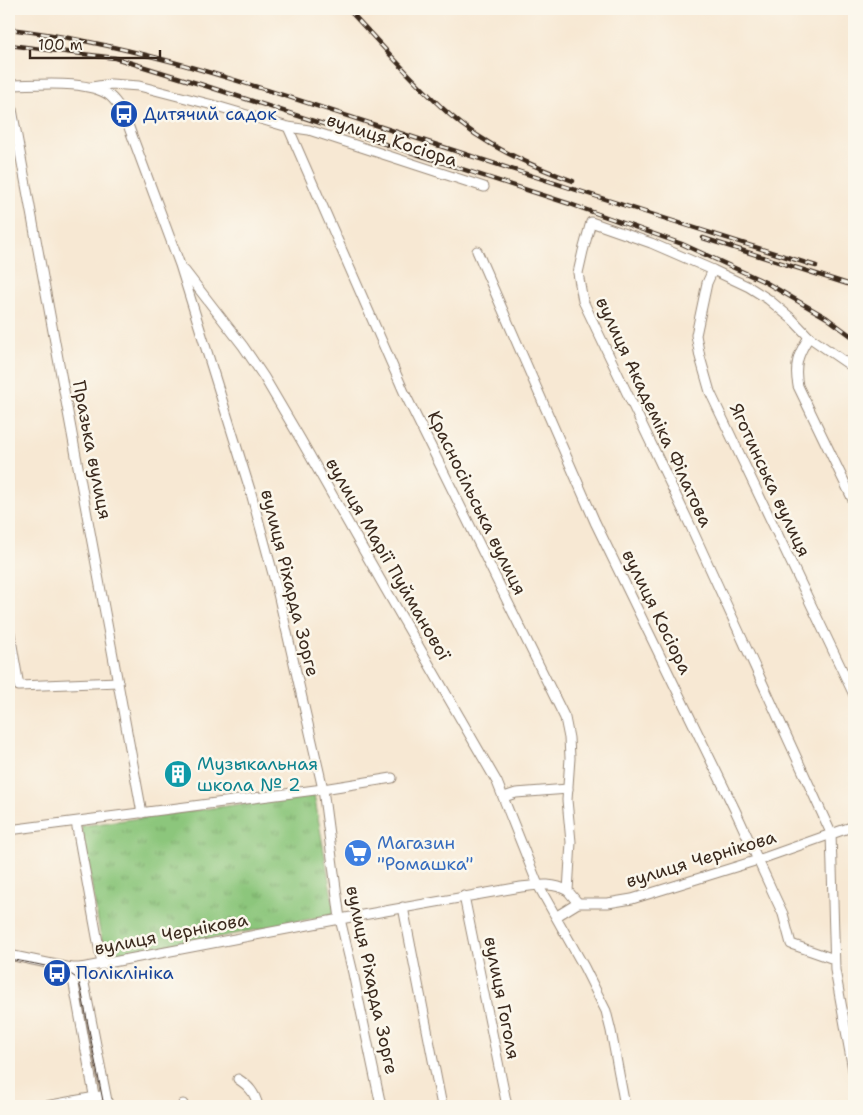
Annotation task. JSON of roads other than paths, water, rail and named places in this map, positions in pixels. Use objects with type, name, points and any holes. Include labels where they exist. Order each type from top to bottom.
[{"type":"street","name":"вулиця Косіора","points":[[9,85],[68,84],[97,89],[111,84],[139,86],[309,130],[484,187]]},
{"type":"street","name":"вулиця Ріхарда Зорге","points":[[97,89],[116,101],[124,114],[180,265],[251,493],[276,585],[323,789],[340,918],[381,1106]]},
{"type":"street","name":"Празька вулиця","points":[[9,93],[142,813]]},
{"type":"street","name":"Красносільська вулиця","points":[[288,126],[404,392],[565,718],[570,738],[567,800],[571,842],[568,891]]},
{"type":"street","name":"вулиця Академіка Філатова","points":[[831,833],[691,527],[583,301],[578,273],[591,222],[651,243],[749,288],[768,299],[792,319],[809,337],[854,368]]},
{"type":"street","name":"вулиця Косіора","points":[[478,251],[595,522],[783,914],[791,944],[834,959]]},
{"type":"street","name":"вулиця Марії Пуйманової","points":[[180,265],[243,346],[302,440],[504,796],[538,884]]},
{"type":"street","name":"Яготинська вулиця","points":[[713,270],[707,283],[696,335],[710,392],[854,695]]},
{"type":"street","points":[[809,337],[801,349],[796,363],[798,386],[854,502]]},
{"type":"street","points":[[9,628],[19,686],[118,682]]},
{"type":"street","points":[[9,830],[323,789],[392,778]]},
{"type":"street","points":[[504,796],[516,793],[568,789]]},
{"type":"street","points":[[76,822],[102,964]]},
{"type":"street","name":"вулиця Чернікова","points":[[578,902],[608,903],[632,899],[758,860],[854,826]]},
{"type":"street","points":[[831,833],[835,970],[854,1075]]},
{"type":"street","points":[[538,884],[557,916],[606,1011],[625,1106]]},
{"type":"street","name":"вулиця Чернікова","points":[[9,955],[71,968],[81,968],[340,918],[538,884],[560,886],[568,891]]},
{"type":"street","points":[[557,916],[578,902],[568,891]]},
{"type":"street","name":"вулиця Гоголя","points":[[464,896],[507,1106]]},
{"type":"street","points":[[402,907],[442,1106]]},
{"type":"street","points":[[71,968],[96,1102]]},
{"type":"street","points":[[81,968],[108,1106]]},
{"type":"street","points":[[238,1079],[254,1093],[258,1106]]},
{"type":"street","points":[[46,1106],[96,1102],[106,1095]]},
{"type":"tram line","points":[[9,959],[55,969],[72,975],[77,979],[80,984],[104,1106]]},
{"type":"railway","points":[[348,9],[397,63],[449,114],[463,125],[492,145],[540,168],[573,181]]},
{"type":"railway","points":[[9,29],[101,44],[236,80],[816,266]]},
{"type":"railway","points":[[9,45],[115,58],[570,204],[682,244],[765,282],[827,318],[854,338]]},
{"type":"railway","points":[[703,238],[854,286]]},
{"type":"place","name":"Дитячий садок","points":[[124,114]]},
{"type":"place","name":"Музыкальная школа № 2","points":[[178,774]]},
{"type":"place","name":"Магазин \"Ромашка\"","points":[[358,853]]},
{"type":"place","name":"Поліклініка","points":[[57,973]]}]
